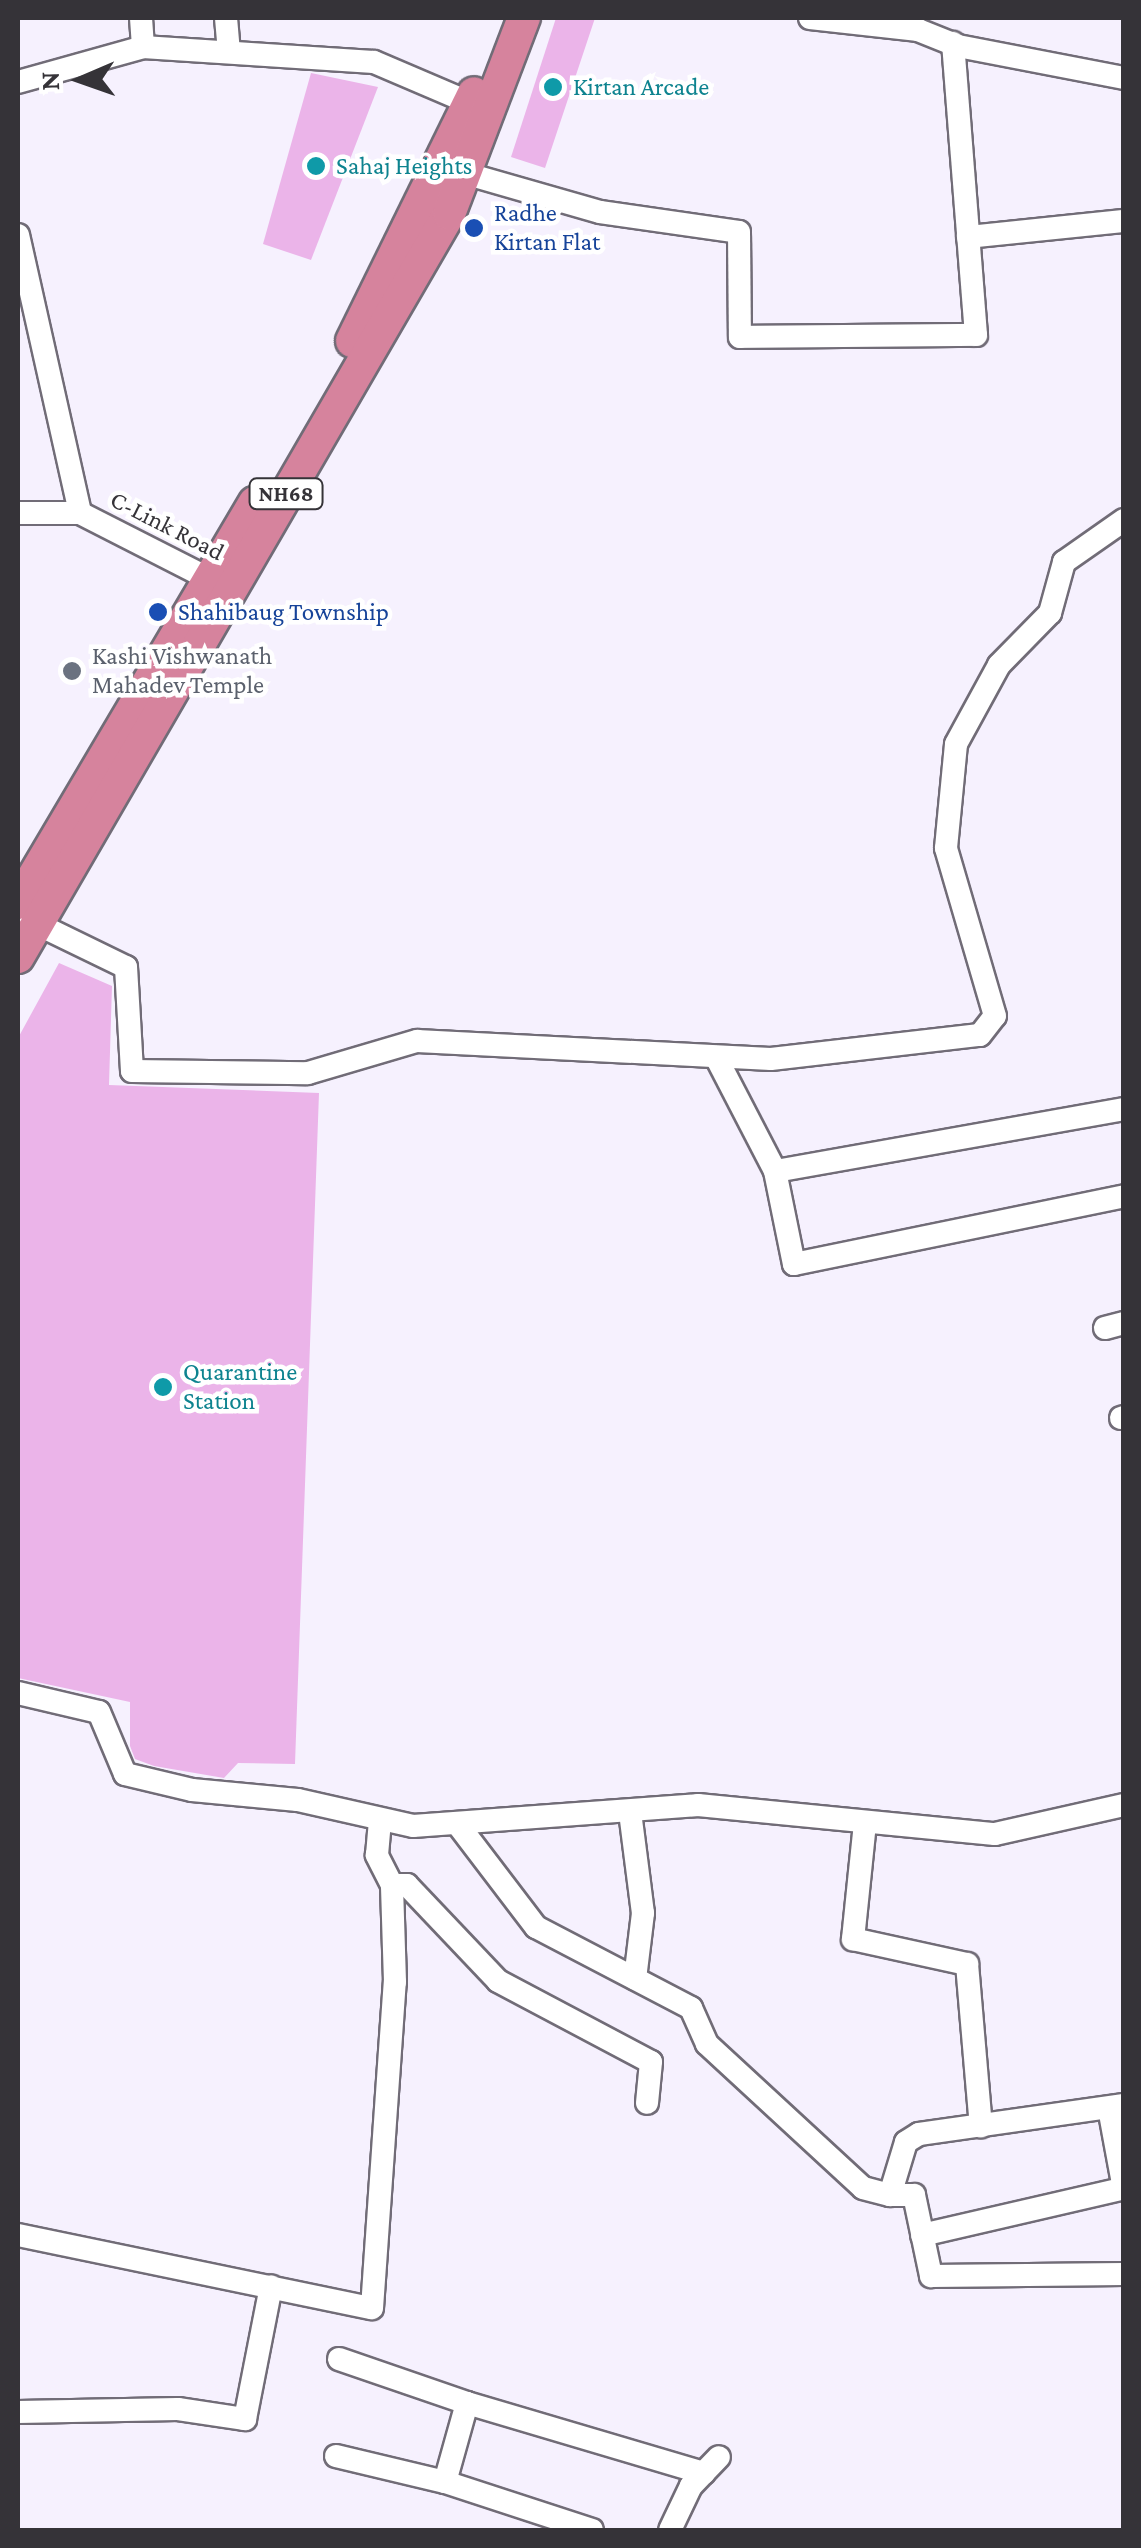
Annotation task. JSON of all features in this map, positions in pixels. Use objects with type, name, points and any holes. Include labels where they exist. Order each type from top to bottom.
[{"type":"highway","name":"NH68","points":[[220,584],[354,337],[470,103],[501,18]]},
{"type":"highway","name":"NH68","points":[[18,957],[24,914],[220,584],[448,214],[524,18]]},
{"type":"street","points":[[141,18],[143,47]]},
{"type":"street","points":[[226,18],[228,51]]},
{"type":"street","points":[[810,18],[919,24],[953,43],[1124,78]]},
{"type":"street","points":[[464,173],[600,212],[739,232],[740,338],[976,335],[953,43]]},
{"type":"street","points":[[18,82],[143,47],[374,62],[470,103]]},
{"type":"street","points":[[968,238],[1124,221]]},
{"type":"street","points":[[18,235],[80,513]]},
{"type":"street","name":"C-Link Road","points":[[18,513],[80,513],[220,584]]},
{"type":"street","points":[[24,914],[126,967],[132,1071],[308,1073],[417,1041],[771,1058],[980,1035],[996,1016],[946,848],[956,744],[1000,665],[1050,612],[1064,562],[1124,520]]},
{"type":"street","points":[[716,1057],[774,1171],[794,1264],[1124,1196]]},
{"type":"street","points":[[774,1171],[1124,1109]]},
{"type":"street","points":[[18,1692],[99,1712],[125,1774],[192,1790],[298,1800],[413,1826],[459,1826],[698,1805],[995,1834],[1124,1804]]},
{"type":"street","points":[[630,1812],[643,1913],[635,1978]]},
{"type":"street","points":[[18,2235],[372,2308],[395,1982],[392,1885],[377,1855],[380,1821]]},
{"type":"street","points":[[866,1823],[852,1940],[967,1964],[981,2126]]},
{"type":"street","points":[[459,1826],[536,1927],[691,2008],[706,2044],[856,2196],[914,2195],[931,2276],[1124,2274]]},
{"type":"street","points":[[392,1885],[408,1885],[498,1982],[651,2062],[647,2102]]},
{"type":"street","points":[[890,2195],[906,2142],[981,2126],[1116,2107],[1123,2189],[922,2235]]},
{"type":"street","points":[[18,2412],[178,2409],[245,2419],[271,2287]]},
{"type":"street","points":[[338,2359],[468,2404],[711,2465],[670,2530]]},
{"type":"street","points":[[445,2482],[468,2404]]},
{"type":"street","points":[[336,2456],[445,2482],[592,2530]]},
{"type":"building","name":"Kirtan Arcade","points":[[556,18],[595,18],[545,168],[511,157]]},
{"type":"building","name":"Sahaj Heights","points":[[311,73],[378,87],[311,260],[263,244]]},
{"type":"building","name":"Quarantine Station","points":[[59,963],[112,986],[109,1085],[319,1093],[295,1764],[238,1763],[224,1778],[154,1766],[135,1759],[130,1746],[130,1702],[18,1678],[18,1038]]},
{"type":"place","name":"Kirtan Arcade","points":[[553,87]]},
{"type":"place","name":"Sahaj Heights","points":[[316,166]]},
{"type":"place","name":"Radhe Kirtan Flat","points":[[474,228]]},
{"type":"place","name":"Shahibaug Township","points":[[158,612]]},
{"type":"place","name":"Kashi Vishwanath Mahadev Temple","points":[[72,671]]},
{"type":"place","name":"Quarantine Station","points":[[163,1387]]}]
